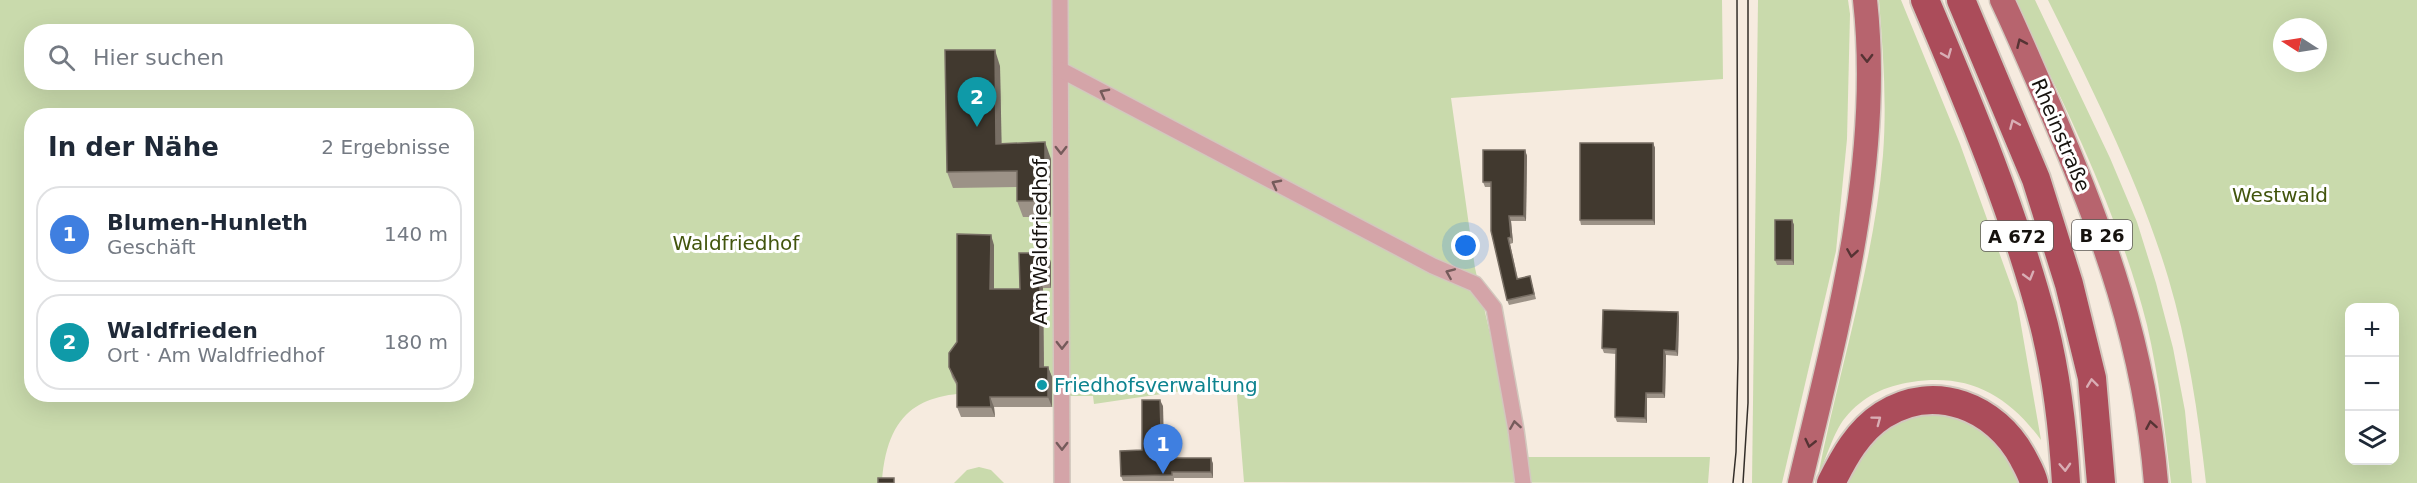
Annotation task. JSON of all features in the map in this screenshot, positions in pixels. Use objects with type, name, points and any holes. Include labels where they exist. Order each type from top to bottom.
[{"type":"highway","name":"A 672","points":[[1925,0],[1992,167],[2021,247],[2044,326],[2058,398],[2066,483]]},
{"type":"highway","name":"A 672","points":[[1961,0],[2032,168],[2069,284],[2092,378],[2101,483]]},
{"type":"highway","points":[[1831,483],[1861,433],[1891,411],[1905,404],[1928,400],[1951,401],[1981,411],[2005,430],[2020,453],[2034,483]]},
{"type":"main road","points":[[1800,483],[1852,254],[1863,162],[1868,88],[1865,0]]},
{"type":"main road","name":"Rheinstraße","points":[[2002,0],[2082,182],[2107,248],[2142,375],[2152,435],[2156,483]]},
{"type":"street","name":"Am Waldfriedhof","points":[[1060,0],[1062,483]]},
{"type":"street","points":[[1060,70],[1433,266],[1475,284],[1494,308],[1523,483]]},
{"type":"green space","name":"Waldfriedhof","points":[[0,0],[1052,0],[1057,407],[1029,407],[1028,393],[974,393],[929,400],[911,411],[897,427],[887,450],[882,482],[0,483]]},
{"type":"green space","points":[[1066,0],[1722,0],[1723,79],[1451,98],[1475,268],[1518,457],[1710,457],[1708,483],[1244,482],[1236,383],[1094,404],[1093,396],[1065,396]]},
{"type":"green space","points":[[1758,0],[1848,0],[1850,14],[1847,139],[1836,251],[1782,483],[1752,483]]},
{"type":"green space","points":[[1879,0],[1901,0],[1960,144],[2017,302],[2041,440],[2015,411],[1986,391],[1952,381],[1912,382],[1875,393],[1852,410],[1837,430],[1818,476],[1864,276],[1878,195],[1885,116]]},
{"type":"green space","points":[[2013,0],[2035,0],[2110,158],[2137,222],[2173,348],[2185,411],[2192,483],[2171,483],[2155,364],[2135,283],[2089,159]]},
{"type":"green space","name":"Westwald","points":[[2048,0],[2417,0],[2417,483],[2206,483],[2192,379],[2168,277],[2143,206],[2098,101]]},
{"type":"green space","points":[[1949,412],[1986,428],[2016,467],[2022,483],[1844,483],[1866,442],[1906,415]]},
{"type":"green space","points":[[979,467],[991,470],[1004,483],[954,483],[967,470]]},
{"type":"building","points":[[945,50],[995,50],[996,144],[1045,142],[1045,201],[1017,201],[1017,171],[947,172]]},
{"type":"building","points":[[1580,143],[1653,143],[1653,220],[1580,220]]},
{"type":"building","points":[[1483,150],[1525,150],[1524,216],[1509,216],[1511,237],[1508,238],[1517,279],[1530,276],[1534,294],[1507,300],[1491,231],[1491,182],[1483,182]]},
{"type":"building","points":[[1775,220],[1792,220],[1792,260],[1775,260]]},
{"type":"building","points":[[957,234],[991,235],[990,289],[1020,289],[1019,253],[1048,253],[1048,278],[1040,278],[1040,367],[1048,367],[1048,397],[990,397],[991,407],[957,407],[957,383],[949,367],[949,353],[957,342]]},
{"type":"building","points":[[1603,310],[1678,312],[1676,351],[1664,350],[1663,393],[1646,393],[1645,418],[1615,417],[1616,349],[1602,348]]},
{"type":"building","points":[[1142,400],[1160,400],[1162,458],[1211,458],[1211,472],[1121,476],[1120,451],[1142,450]]},
{"type":"building","points":[[878,478],[894,478],[894,483],[878,483]]},
{"type":"tram line","points":[[1733,483],[1738,358],[1737,0]]},
{"type":"tram line","points":[[1743,483],[1748,403],[1748,0]]},
{"type":"place","name":"Waldfrieden","points":[[977,127]]},
{"type":"place","name":"Friedhofsverwaltung","points":[[1042,385]]},
{"type":"place","name":"Blumen-Hunleth","points":[[1163,474]]}]
